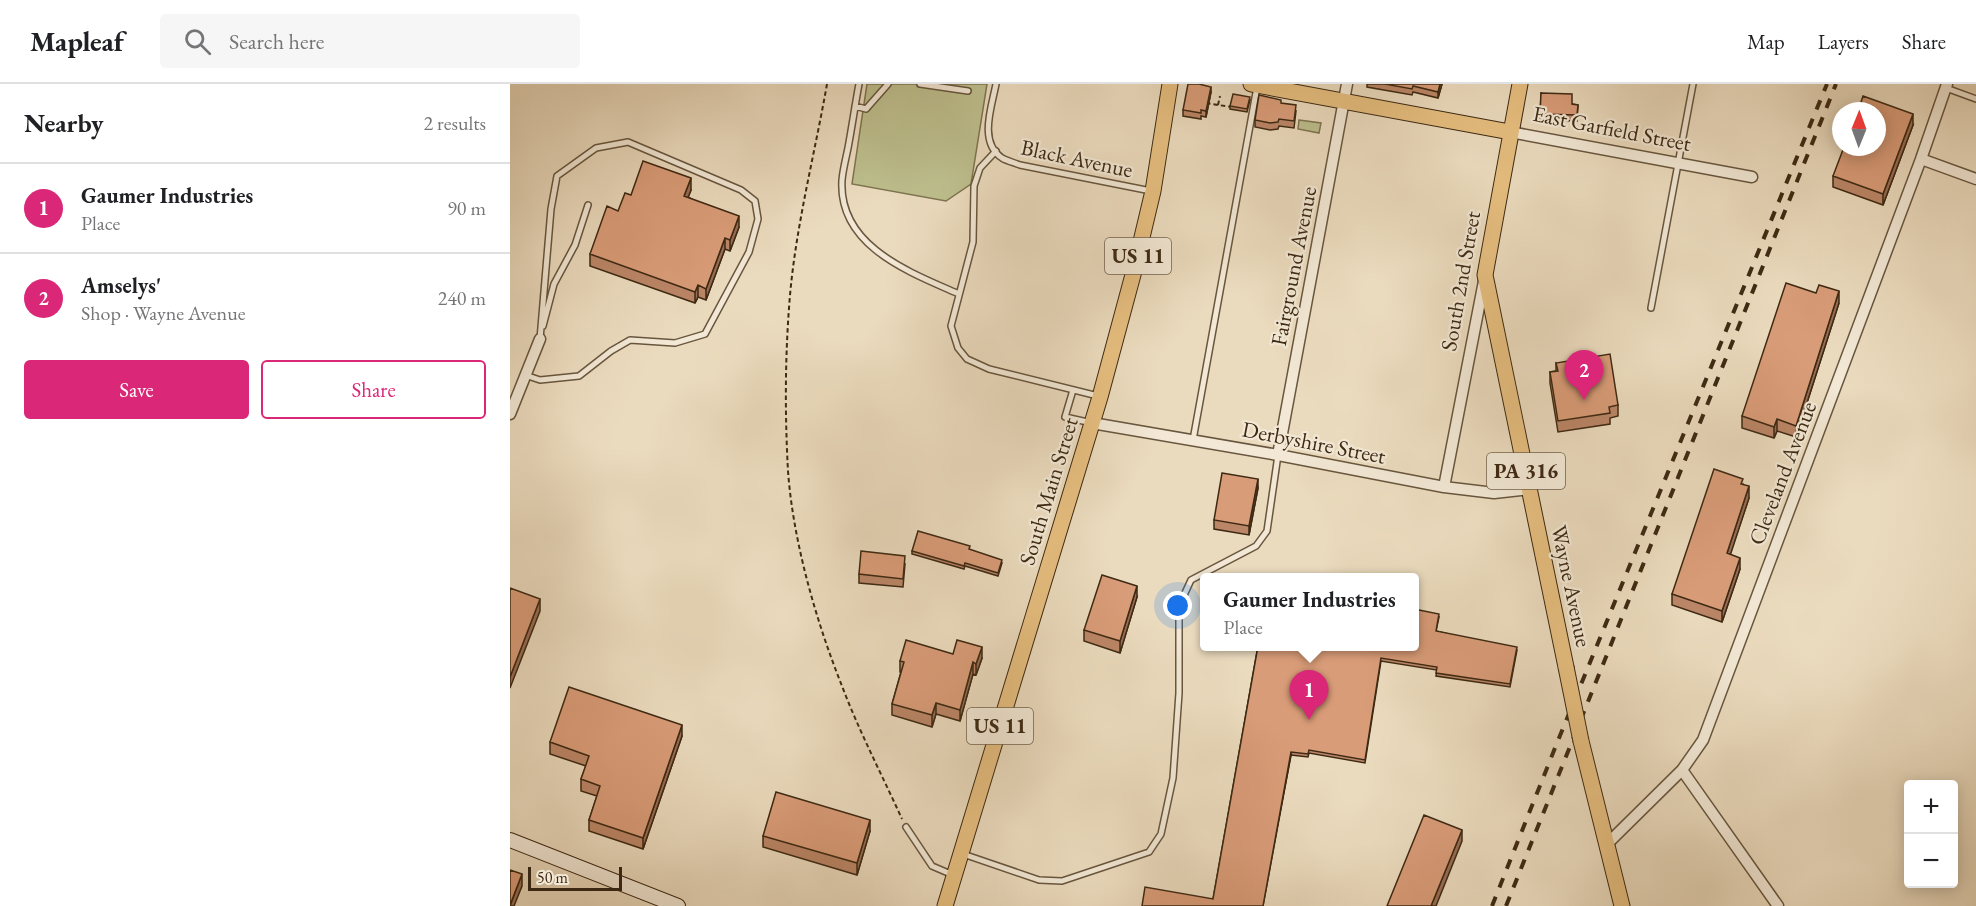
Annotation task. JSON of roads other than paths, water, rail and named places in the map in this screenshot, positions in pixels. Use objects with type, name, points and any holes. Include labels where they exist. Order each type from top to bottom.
[{"type":"main road","name":"South 2nd Street","points":[[1485,274],[1520,84]]},
{"type":"main road","name":"South Main Street","points":[[945,906],[1100,397],[1153,192],[1171,85]]},
{"type":"main road","name":"East Garfield Street","points":[[1254,85],[1510,132]]},
{"type":"main road","name":"Wayne Avenue","points":[[1485,274],[1581,741],[1622,906]]},
{"type":"street","name":"Fairground Avenue","points":[[1278,455],[1347,84]]},
{"type":"street","name":"Cleveland Avenue","points":[[1606,845],[1682,770],[1703,740],[1921,159],[1946,86]]},
{"type":"street","name":"East Garfield Street","points":[[1510,132],[1752,177]]},
{"type":"street","points":[[1921,159],[1976,179]]},
{"type":"street","name":"South 2nd Street","points":[[1444,487],[1485,274]]},
{"type":"street","points":[[510,414],[540,339]]},
{"type":"street","name":"Derbyshire Street","points":[[1092,423],[1444,487],[1494,493],[1529,489]]},
{"type":"street","points":[[1682,770],[1778,906]]},
{"type":"street","points":[[510,840],[678,906]]},
{"type":"lane","points":[[859,84],[842,181],[844,205],[855,231],[875,250],[897,265],[959,294]]},
{"type":"lane","points":[[855,106],[866,109],[888,84]]},
{"type":"lane","points":[[920,84],[968,91]]},
{"type":"lane","name":"Black Avenue","points":[[996,84],[988,127],[990,143],[1001,158],[1020,165],[1153,192]]},
{"type":"lane","points":[[1651,308],[1693,84]]},
{"type":"lane","points":[[1193,440],[1254,85]]},
{"type":"lane","points":[[1946,86],[1976,99]]},
{"type":"lane","points":[[525,375],[540,380],[579,376],[611,351],[630,340],[675,343],[705,334],[748,252],[758,219],[755,201],[741,190],[628,142],[596,148],[557,176],[550,220],[540,339]]},
{"type":"lane","points":[[996,151],[980,168],[974,186],[973,242],[951,326],[958,348],[967,359],[989,369],[1100,397]]},
{"type":"lane","points":[[540,339],[554,284],[575,244],[588,206]]},
{"type":"lane","points":[[1073,390],[1065,417],[1092,423]]},
{"type":"lane","points":[[1204,573],[1256,546],[1267,531],[1278,455]]},
{"type":"lane","points":[[961,854],[1039,880],[1062,881],[1149,852],[1161,834],[1173,778],[1179,693],[1179,606],[1191,580],[1200,575]]},
{"type":"lane","points":[[906,827],[932,866],[955,876]]},
{"type":"railway","points":[[1492,906],[1827,84]]},
{"type":"railway","points":[[1506,906],[1836,84]]},
{"type":"place","name":"Amselys'","points":[[1584,400]]},
{"type":"place","name":"Gaumer Industries","points":[[1309,720]]}]
